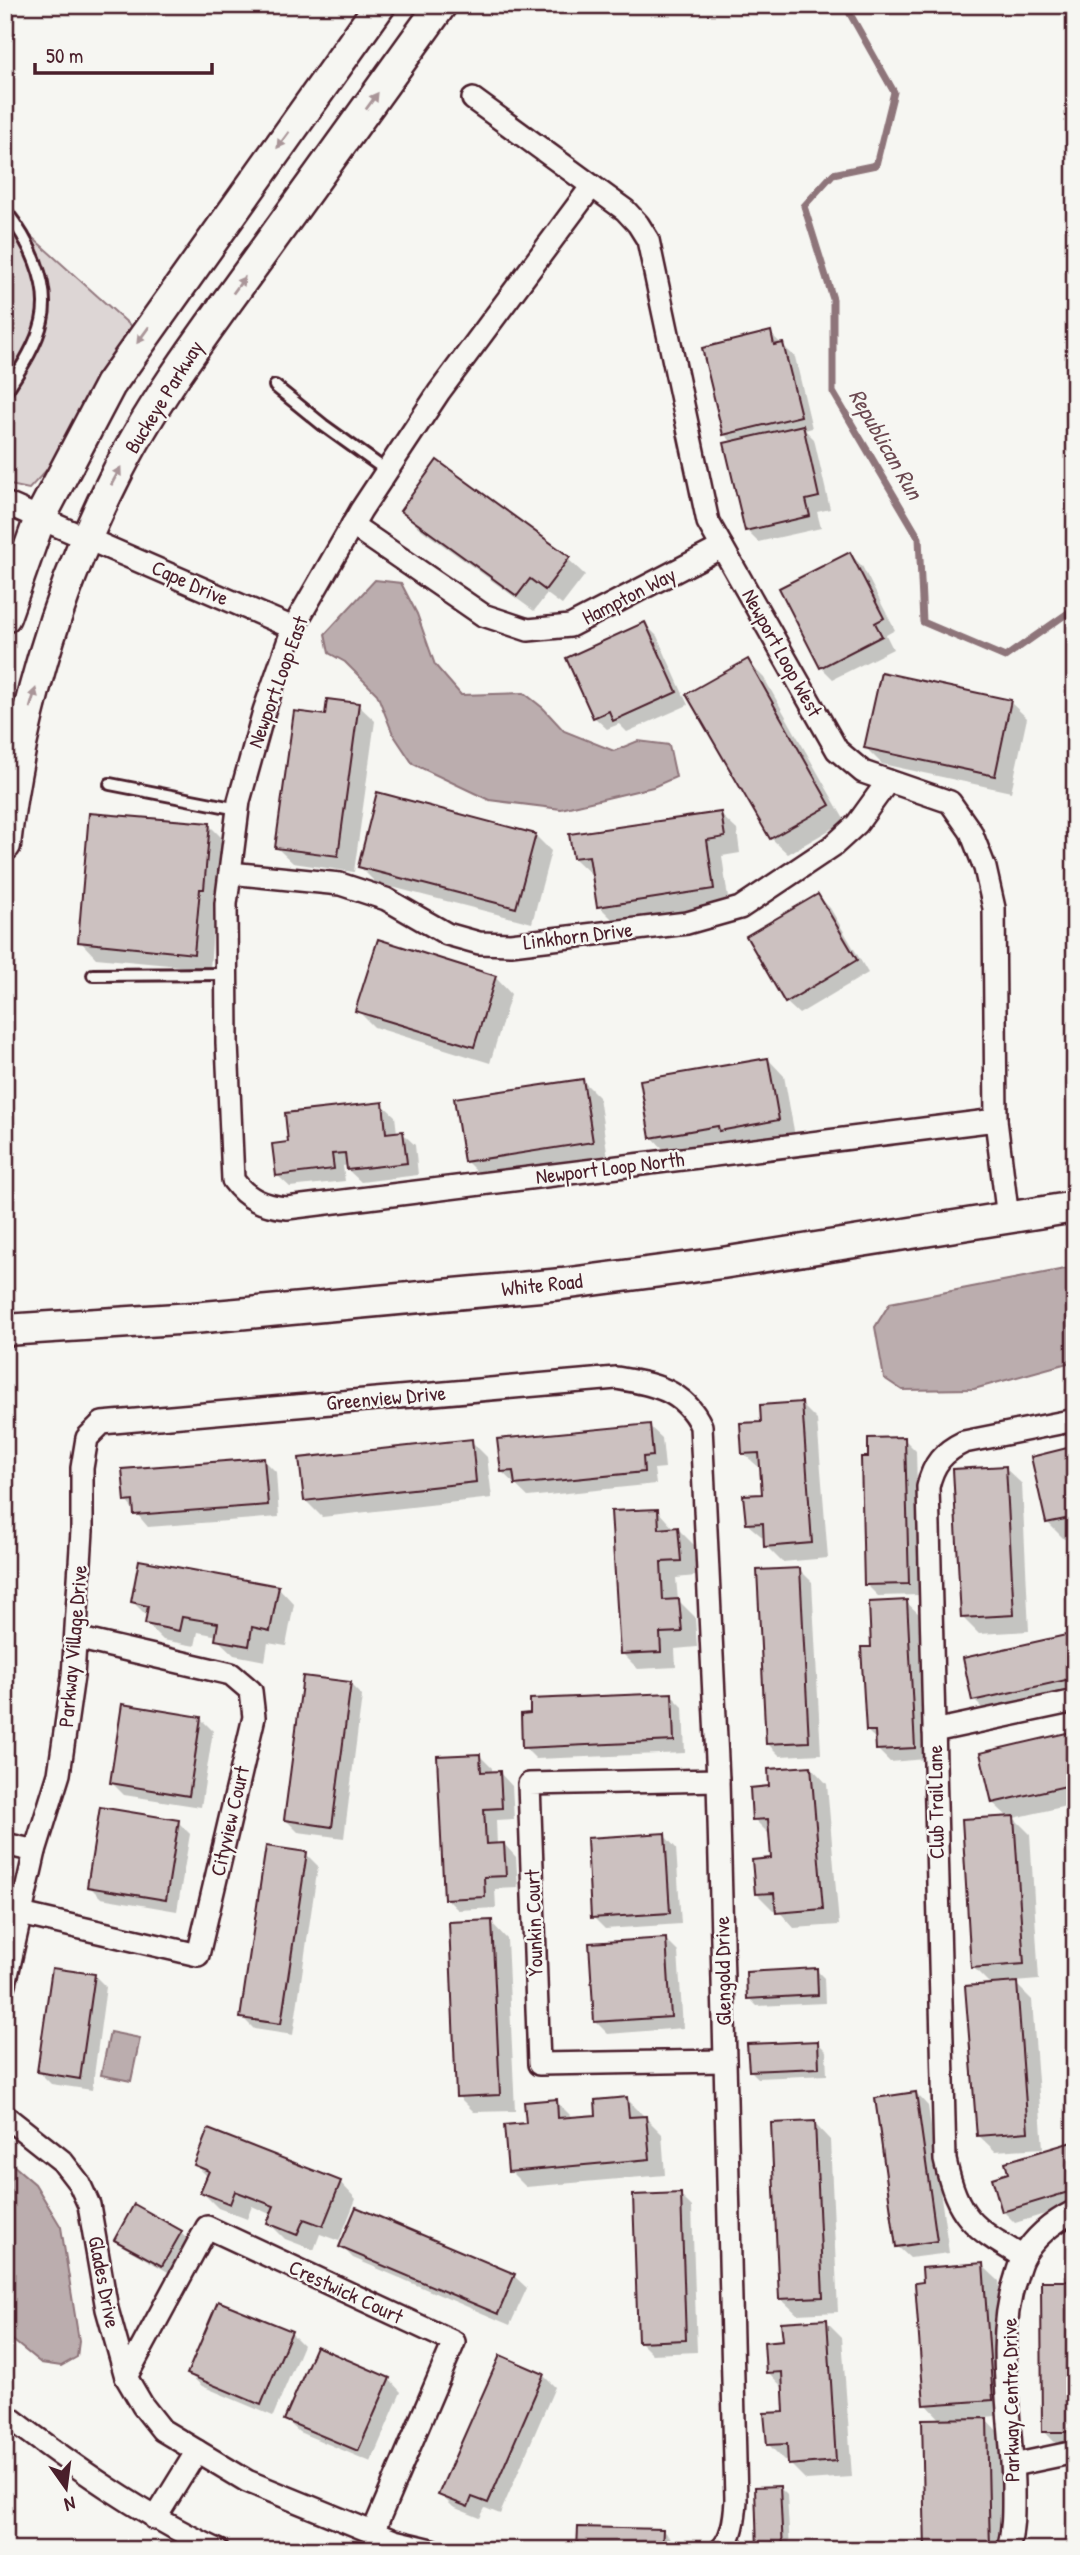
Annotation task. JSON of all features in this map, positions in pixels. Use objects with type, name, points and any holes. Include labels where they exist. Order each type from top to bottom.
[{"type":"street","points":[[5,617],[40,518],[110,385],[380,5]]},
{"type":"street","name":"Buckeye Parkway","points":[[5,845],[13,788],[30,707],[54,626],[87,537],[113,480],[155,407],[204,334],[441,5]]},
{"type":"street","name":"Newport Loop West","points":[[473,99],[625,210],[638,224],[648,240],[708,522],[837,750],[863,772],[950,802],[971,832],[985,868],[994,908],[996,1120],[1008,1219]]},
{"type":"street","name":"Newport Loop East","points":[[233,1180],[226,904],[238,809],[264,711],[293,628],[352,525],[439,392],[592,186]]},
{"type":"street","name":"Cape Drive","points":[[5,503],[293,628]]},
{"type":"street","name":"Hampton Way","points":[[352,525],[483,615],[528,630],[570,626],[722,547]]},
{"type":"street","name":"Linkhorn Drive","points":[[230,873],[340,884],[386,899],[447,934],[479,943],[511,944],[687,923],[740,908],[834,845],[857,824],[888,781]]},
{"type":"street","name":"Newport Loop North","points":[[233,1180],[251,1198],[269,1207],[287,1208],[996,1120]]},
{"type":"street","name":"White Road","points":[[5,1330],[192,1318],[562,1284],[722,1263],[1075,1207]]},
{"type":"street","name":"Greenview Drive","points":[[87,1438],[102,1423],[616,1378],[656,1385],[685,1402]]},
{"type":"street","name":"Glengold Drive","points":[[685,1402],[695,1411],[701,1426],[719,1780],[736,2500],[734,2521],[723,2547]]},
{"type":"street","name":"Club Trail Lane","points":[[1023,2257],[979,2231],[967,2217],[956,2199],[945,2160],[928,1488],[938,1460],[949,1449],[964,1442],[1075,1420]]},
{"type":"street","name":"Parkway Village Drive","points":[[5,1984],[34,1851],[59,1774],[73,1675],[82,1531],[82,1468],[87,1438]]},
{"type":"street","name":"Cityview Court","points":[[21,1914],[198,1955],[254,1717],[251,1691],[231,1674],[76,1638]]},
{"type":"street","points":[[934,1731],[1075,1701]]},
{"type":"street","name":"Younkin Court","points":[[719,1780],[529,1784],[539,2064],[725,2061]]},
{"type":"street","points":[[5,1844],[34,1851]]},
{"type":"street","name":"Glades Drive","points":[[5,2116],[62,2161],[79,2183],[89,2204],[107,2309],[125,2377],[162,2430],[247,2481],[394,2541],[432,2550]]},
{"type":"street","name":"Parkway Centre Drive","points":[[1014,2544],[1013,2465],[1004,2330],[1011,2290],[1023,2257],[1037,2238],[1056,2221],[1075,2211]]},
{"type":"street","name":"Crestwick Court","points":[[125,2377],[207,2227],[454,2342],[373,2532]]},
{"type":"street","points":[[5,2414],[45,2445],[155,2519],[218,2550]]},
{"type":"street","points":[[155,2519],[197,2451]]},
{"type":"street","points":[[1013,2465],[1075,2452]]},
{"type":"lane","points":[[5,210],[36,265],[42,284],[43,320],[28,357],[5,393]]},
{"type":"lane","points":[[275,386],[387,471]]},
{"type":"lane","points":[[110,784],[238,809]]},
{"type":"lane","points":[[93,975],[226,974]]},
{"type":"shaded area","points":[[5,213],[132,327],[53,463],[29,489],[5,484]]},
{"type":"shaded area","points":[[375,580],[401,583],[417,614],[435,665],[461,695],[524,693],[543,708],[564,731],[614,751],[638,741],[669,745],[676,777],[653,787],[561,809],[489,800],[413,764],[393,734],[377,694],[345,662],[329,653],[325,634]]},
{"type":"shaded area","points":[[1075,1267],[1075,1361],[974,1389],[902,1390],[884,1378],[875,1327],[890,1303]]},
{"type":"shaded area","points":[[110,2032],[140,2038],[131,2081],[101,2075]]},
{"type":"shaded area","points":[[5,2158],[35,2184],[61,2227],[79,2341],[77,2357],[61,2366],[41,2363],[5,2334]]},
{"type":"building","points":[[771,331],[774,345],[783,343],[801,416],[723,435],[702,348]]},
{"type":"building","points":[[803,425],[819,497],[806,500],[810,516],[745,531],[724,443]]},
{"type":"building","points":[[437,460],[570,557],[545,590],[530,579],[517,596],[400,511]]},
{"type":"building","points":[[850,552],[884,618],[875,623],[882,636],[820,668],[779,588]]},
{"type":"building","points":[[645,622],[677,692],[613,721],[609,711],[593,718],[566,658]]},
{"type":"building","points":[[748,659],[830,805],[770,839],[686,694]]},
{"type":"building","points":[[881,672],[1011,700],[995,776],[864,748]]},
{"type":"building","points":[[327,699],[359,703],[338,856],[275,848],[294,711],[325,715]]},
{"type":"building","points":[[377,792],[536,834],[516,908],[358,867]]},
{"type":"building","points":[[721,812],[725,837],[707,840],[714,889],[597,907],[589,856],[573,858],[569,834]]},
{"type":"building","points":[[89,813],[210,823],[194,954],[78,942]]},
{"type":"building","points":[[818,894],[857,960],[785,1003],[746,936]]},
{"type":"building","points":[[378,939],[496,976],[474,1047],[355,1011]]},
{"type":"building","points":[[768,1058],[779,1120],[719,1131],[718,1126],[650,1138],[640,1080]]},
{"type":"building","points":[[583,1079],[593,1142],[464,1162],[454,1098]]},
{"type":"building","points":[[383,1102],[386,1133],[403,1131],[407,1163],[347,1170],[345,1153],[332,1154],[334,1169],[276,1176],[272,1144],[288,1142],[285,1113]]},
{"type":"building","points":[[802,1402],[812,1543],[764,1547],[763,1523],[746,1524],[743,1495],[762,1494],[759,1453],[742,1454],[740,1423],[761,1422],[760,1405]]},
{"type":"building","points":[[650,1424],[653,1456],[643,1457],[644,1472],[515,1485],[513,1471],[501,1472],[497,1439]]},
{"type":"building","points":[[905,1437],[909,1584],[864,1585],[861,1457],[868,1457],[868,1438]]},
{"type":"building","points":[[472,1439],[476,1482],[304,1501],[299,1458]]},
{"type":"building","points":[[1075,1446],[1075,1517],[1046,1523],[1031,1457]]},
{"type":"building","points":[[264,1458],[268,1505],[134,1515],[133,1501],[125,1502],[122,1469]]},
{"type":"building","points":[[1006,1466],[1014,1615],[961,1618],[953,1469]]},
{"type":"building","points":[[658,1509],[659,1529],[678,1527],[681,1561],[661,1562],[663,1600],[679,1599],[682,1632],[660,1633],[661,1652],[620,1654],[611,1511]]},
{"type":"building","points":[[139,1560],[279,1586],[270,1631],[252,1627],[249,1646],[215,1640],[218,1623],[182,1617],[179,1631],[145,1624],[148,1606],[131,1602]]},
{"type":"building","points":[[800,1568],[809,1742],[766,1744],[757,1570]]},
{"type":"building","points":[[907,1600],[915,1748],[876,1750],[875,1731],[866,1731],[861,1647],[871,1647],[869,1602]]},
{"type":"building","points":[[1075,1633],[1075,1678],[972,1701],[963,1658]]},
{"type":"building","points":[[303,1676],[351,1682],[332,1827],[284,1820]]},
{"type":"building","points":[[672,1693],[674,1741],[522,1748],[521,1714],[530,1713],[530,1699]]},
{"type":"building","points":[[122,1704],[201,1717],[189,1796],[110,1783]]},
{"type":"building","points":[[1075,1731],[1075,1784],[992,1803],[980,1753]]},
{"type":"building","points":[[480,1754],[481,1772],[500,1771],[502,1808],[484,1809],[486,1844],[504,1843],[506,1876],[484,1877],[485,1897],[444,1899],[437,1756]]},
{"type":"building","points":[[811,1766],[823,1909],[776,1913],[774,1893],[755,1894],[752,1860],[771,1858],[768,1819],[752,1820],[750,1788],[769,1786],[768,1769]]},
{"type":"building","points":[[100,1807],[179,1820],[166,1900],[87,1887]]},
{"type":"building","points":[[1014,1816],[1024,1964],[971,1968],[962,1819]]},
{"type":"building","points":[[665,1833],[670,1913],[591,1918],[587,1838]]},
{"type":"building","points":[[266,1846],[307,1852],[281,2024],[240,2018]]},
{"type":"building","points":[[492,1920],[500,2095],[456,2097],[449,1922]]},
{"type":"building","points":[[666,1938],[671,2017],[594,2022],[589,1943]]},
{"type":"building","points":[[52,1968],[95,1974],[80,2079],[37,2072]]},
{"type":"building","points":[[817,1968],[818,1995],[747,1999],[746,1972]]},
{"type":"building","points":[[1017,1982],[1028,2132],[977,2136],[965,1986]]},
{"type":"building","points":[[818,2041],[819,2068],[749,2071],[747,2044]]},
{"type":"building","points":[[916,2092],[937,2241],[896,2247],[875,2098]]},
{"type":"building","points":[[627,2097],[629,2117],[646,2116],[650,2159],[508,2172],[504,2125],[526,2123],[524,2102],[557,2099],[558,2118],[596,2115],[595,2100]]},
{"type":"building","points":[[815,2121],[823,2297],[779,2299],[771,2123]]},
{"type":"building","points":[[208,2129],[341,2181],[323,2226],[304,2219],[297,2235],[267,2223],[274,2206],[235,2191],[230,2204],[200,2192],[209,2171],[194,2165]]},
{"type":"building","points":[[1075,2141],[1075,2190],[1002,2212],[992,2178],[1008,2173],[1005,2162]]},
{"type":"building","points":[[681,2193],[686,2340],[638,2342],[633,2195]]},
{"type":"building","points":[[134,2204],[182,2231],[162,2266],[114,2240]]},
{"type":"building","points":[[356,2207],[515,2274],[498,2314],[339,2247]]},
{"type":"building","points":[[983,2263],[993,2400],[924,2405],[915,2283],[923,2282],[922,2268]]},
{"type":"building","points":[[1041,2281],[1075,2281],[1075,2432],[1042,2432]]},
{"type":"building","points":[[218,2301],[292,2331],[261,2405],[187,2374]]},
{"type":"building","points":[[827,2319],[836,2461],[788,2465],[787,2444],[767,2445],[764,2413],[784,2412],[782,2372],[766,2373],[764,2342],[783,2340],[781,2322]]},
{"type":"building","points":[[316,2346],[390,2378],[358,2451],[284,2420]]},
{"type":"building","points":[[500,2355],[544,2374],[488,2503],[472,2497],[468,2507],[438,2495]]},
{"type":"building","points":[[987,2418],[990,2550],[925,2550],[922,2419]]},
{"type":"building","points":[[780,2486],[783,2550],[757,2550],[755,2487]]},
{"type":"building","points":[[578,2527],[663,2529],[662,2550],[577,2550]]},
{"type":"waterway","name":"Republican Run","points":[[845,5],[894,92],[876,165],[833,174],[804,206],[833,299],[833,392],[919,538],[923,622],[1005,657],[1075,608]]}]
